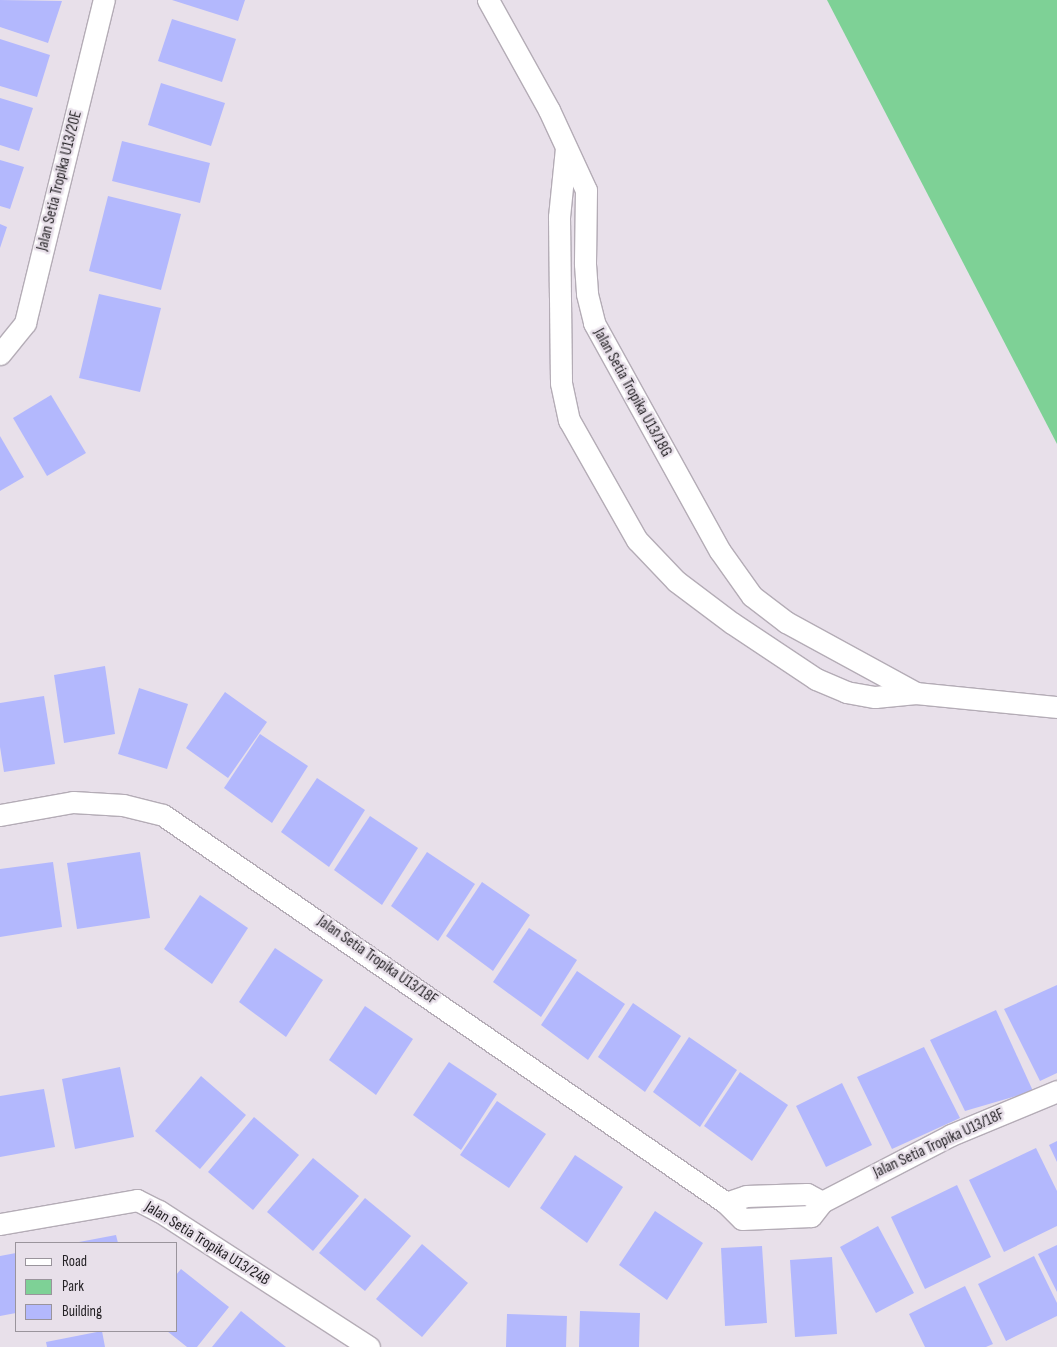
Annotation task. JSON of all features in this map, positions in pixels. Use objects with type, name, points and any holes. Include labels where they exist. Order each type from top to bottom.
[{"type":"street","name":"Jalan Setia Tropika U13/20E","points":[[0,354],[25,323],[104,0]]},
{"type":"street","name":"Jalan Setia Tropika U13/18G","points":[[488,0],[549,110],[586,190],[585,264],[587,294],[594,323],[720,551],[752,596],[786,622],[916,693]]},
{"type":"street","points":[[566,148],[559,217],[561,383],[569,420],[637,540],[676,581],[816,680],[846,692],[875,697],[916,693],[1057,707]]},
{"type":"street","name":"Jalan Setia Tropika U13/18F","points":[[0,816],[73,802],[123,805],[163,815],[726,1203],[746,1196],[798,1194],[807,1194],[822,1202],[951,1135],[1057,1091]]},
{"type":"street","name":"Jalan Setia Tropika U13/24B","points":[[0,1224],[137,1200],[159,1211],[369,1347]]},
{"type":"green space","points":[[827,0],[1057,0],[1057,444]]},
{"type":"building","points":[[0,0],[62,1],[48,43],[0,27]]},
{"type":"building","points":[[172,0],[245,0],[238,21]]},
{"type":"building","points":[[172,19],[236,39],[222,82],[158,61]]},
{"type":"building","points":[[0,39],[50,55],[37,97],[0,86]]},
{"type":"building","points":[[161,83],[225,103],[211,146],[148,125]]},
{"type":"building","points":[[0,98],[33,108],[19,151],[0,145]]},
{"type":"building","points":[[122,141],[210,163],[200,203],[112,181]]},
{"type":"building","points":[[0,160],[24,167],[10,209],[0,206]]},
{"type":"building","points":[[108,196],[181,214],[161,290],[89,271]]},
{"type":"building","points":[[0,224],[7,227],[0,248]]},
{"type":"building","points":[[99,294],[161,308],[140,392],[79,378]]},
{"type":"building","points":[[51,395],[86,453],[47,476],[13,418]]},
{"type":"building","points":[[0,436],[24,477],[0,491]]},
{"type":"building","points":[[105,666],[115,734],[64,743],[54,675]]},
{"type":"building","points":[[139,688],[188,704],[167,769],[118,754]]},
{"type":"building","points":[[225,692],[267,722],[228,778],[186,748]]},
{"type":"building","points":[[44,696],[55,764],[4,772],[0,747],[0,703]]},
{"type":"building","points":[[260,734],[308,766],[272,823],[224,788]]},
{"type":"building","points":[[317,778],[365,810],[329,867],[281,832]]},
{"type":"building","points":[[370,816],[418,848],[382,905],[334,870]]},
{"type":"building","points":[[140,852],[150,918],[77,929],[67,863]]},
{"type":"building","points":[[427,852],[475,884],[438,941],[391,906]]},
{"type":"building","points":[[53,862],[62,927],[0,937],[0,869]]},
{"type":"building","points":[[482,882],[530,915],[493,971],[446,936]]},
{"type":"building","points":[[200,895],[248,928],[212,984],[164,949]]},
{"type":"building","points":[[529,928],[577,960],[541,1017],[493,982]]},
{"type":"building","points":[[275,948],[323,980],[286,1037],[239,1002]]},
{"type":"building","points":[[577,971],[625,1004],[588,1060],[541,1025]]},
{"type":"building","points":[[1057,985],[1057,1073],[1040,1081],[1004,1009]]},
{"type":"building","points":[[633,1003],[681,1036],[645,1092],[598,1057]]},
{"type":"building","points":[[365,1006],[413,1039],[376,1095],[329,1060]]},
{"type":"building","points":[[996,1010],[1033,1091],[965,1111],[930,1040]]},
{"type":"building","points":[[689,1037],[737,1070],[700,1127],[653,1092]]},
{"type":"building","points":[[924,1047],[960,1118],[892,1149],[857,1077]]},
{"type":"building","points":[[449,1062],[497,1094],[461,1150],[413,1115]]},
{"type":"building","points":[[120,1067],[134,1137],[75,1149],[62,1079]]},
{"type":"building","points":[[740,1072],[788,1105],[752,1161],[704,1126]]},
{"type":"building","points":[[201,1076],[246,1115],[200,1169],[155,1131]]},
{"type":"building","points":[[842,1083],[872,1145],[826,1167],[796,1106]]},
{"type":"building","points":[[44,1089],[55,1147],[0,1157],[0,1096]]},
{"type":"building","points":[[497,1101],[546,1134],[509,1188],[460,1155]]},
{"type":"building","points":[[254,1117],[299,1155],[253,1210],[208,1172]]},
{"type":"building","points":[[1057,1141],[1057,1162],[1049,1145]]},
{"type":"building","points":[[1036,1148],[1057,1191],[1057,1226],[1004,1252],[969,1180]]},
{"type":"building","points":[[575,1155],[623,1187],[587,1243],[540,1208]]},
{"type":"building","points":[[313,1158],[359,1196],[313,1251],[267,1212]]},
{"type":"building","points":[[957,1185],[991,1257],[925,1289],[891,1217]]},
{"type":"building","points":[[365,1198],[411,1236],[365,1291],[319,1253]]},
{"type":"building","points":[[655,1211],[703,1243],[667,1300],[619,1265]]},
{"type":"building","points":[[878,1226],[914,1293],[876,1313],[840,1247]]},
{"type":"building","points":[[116,1235],[118,1242],[79,1242]]},
{"type":"building","points":[[422,1244],[468,1283],[422,1337],[376,1299]]},
{"type":"building","points":[[1057,1245],[1057,1292],[1038,1254]]},
{"type":"building","points":[[762,1246],[767,1323],[725,1326],[721,1248]]},
{"type":"building","points":[[15,1253],[15,1313],[0,1316],[0,1256]]},
{"type":"building","points":[[1034,1256],[1057,1303],[1057,1316],[1006,1341],[978,1284]]},
{"type":"building","points":[[832,1257],[837,1334],[795,1337],[790,1260]]},
{"type":"building","points":[[181,1269],[229,1307],[197,1347],[187,1347],[168,1332],[178,1332],[178,1273]]},
{"type":"building","points":[[965,1286],[993,1344],[986,1347],[925,1347],[909,1314]]},
{"type":"building","points":[[241,1311],[286,1347],[212,1347]]},
{"type":"building","points":[[580,1311],[640,1313],[639,1347],[579,1347]]},
{"type":"building","points":[[507,1314],[567,1316],[566,1347],[506,1347]]},
{"type":"building","points":[[102,1332],[105,1347],[47,1347],[46,1342]]}]
